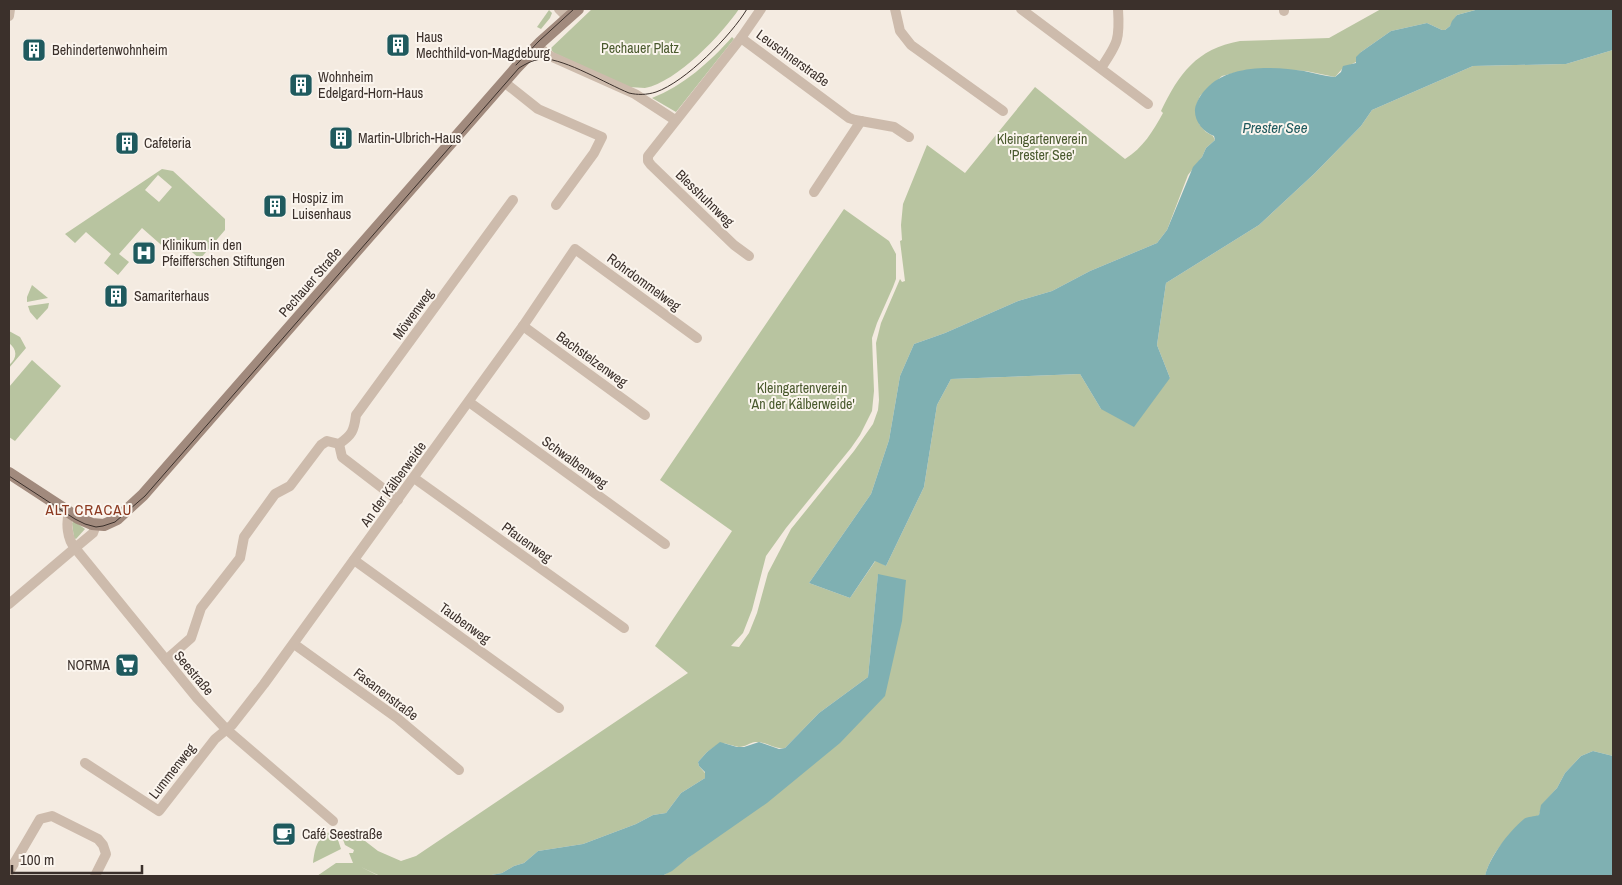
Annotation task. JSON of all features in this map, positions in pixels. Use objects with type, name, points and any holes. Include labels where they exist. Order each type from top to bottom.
[{"type":"main road","points":[[537,46],[563,13],[578,9]]},
{"type":"main road","name":"Pechauer Straße","points":[[96,525],[108,524],[117,519],[143,495],[537,46]]},
{"type":"main road","points":[[9,472],[69,512],[86,522],[96,525]]},
{"type":"street","points":[[9,16],[10,9]]},
{"type":"street","points":[[741,38],[761,9]]},
{"type":"street","points":[[895,9],[900,31],[911,45],[1003,111]]},
{"type":"street","points":[[1021,9],[1148,104]]},
{"type":"street","points":[[1101,68],[1118,38],[1118,9]]},
{"type":"street","name":"Leuschnerstraße","points":[[648,156],[741,38],[849,118],[894,127],[908,137]]},
{"type":"street","points":[[537,46],[550,56],[635,94],[675,120]]},
{"type":"street","points":[[504,82],[535,107],[602,137],[594,153],[556,205]]},
{"type":"street","points":[[814,192],[861,121]]},
{"type":"street","name":"Blesshuhnweg","points":[[648,156],[648,161],[651,165],[734,245],[749,256]]},
{"type":"street","name":"Möwenweg","points":[[339,444],[354,430],[356,416],[513,200]]},
{"type":"street","name":"An der Kälberweide","points":[[226,729],[232,725],[294,644],[469,402],[575,249]]},
{"type":"street","name":"Rohrdommelweg","points":[[575,249],[697,338]]},
{"type":"street","name":"Bachstelzenweg","points":[[523,326],[645,415]]},
{"type":"street","name":"Schwalbenweg","points":[[469,402],[665,544]]},
{"type":"street","points":[[166,660],[191,638],[201,608],[240,558],[244,537],[275,494],[290,486],[321,445],[327,441],[339,444],[342,458],[398,500]]},
{"type":"street","name":"Pfauenweg","points":[[414,478],[624,628]]},
{"type":"street","points":[[69,512],[67,520],[70,540],[75,548]]},
{"type":"street","points":[[9,604],[93,533],[96,525]]},
{"type":"street","name":"Seestraße","points":[[75,548],[197,698],[226,729],[333,821]]},
{"type":"street","name":"Taubenweg","points":[[354,560],[559,708]]},
{"type":"street","name":"Fasanenstraße","points":[[294,644],[397,718],[459,770]]},
{"type":"street","name":"Lummenweg","points":[[85,763],[159,812],[215,739],[226,729]]},
{"type":"street","points":[[9,872],[40,819],[52,816],[98,839],[106,854],[95,876]]},
{"type":"green space","name":"Pechauer Platz","points":[[592,9],[739,9],[722,31],[698,56],[671,77],[645,88],[629,87],[554,53],[550,49]]},
{"type":"green space","points":[[1381,9],[1479,9],[1457,15],[1445,30],[1427,23],[1391,31],[1361,52],[1356,62],[1342,69],[1335,77],[1306,71],[1263,69],[1242,71],[1222,76],[1200,96],[1196,106],[1199,124],[1215,140],[1206,148],[1202,157],[1188,175],[1167,230],[1157,243],[1090,271],[1052,291],[1018,301],[945,333],[914,344],[900,376],[889,440],[871,494],[809,583],[850,598],[876,560],[886,566],[924,487],[937,405],[951,379],[1080,374],[1101,409],[1170,378],[1157,345],[1166,283],[1259,225],[1315,173],[1361,126],[1372,110],[1473,66],[1566,64],[1613,50],[1613,756],[1593,751],[1581,756],[1565,773],[1557,788],[1542,805],[1539,815],[1521,825],[1499,848],[1488,866],[1485,876],[663,876],[688,858],[884,696],[878,575],[868,677],[819,713],[785,748],[777,748],[759,742],[739,747],[720,743],[707,752],[698,762],[705,773],[705,778],[681,793],[666,813],[653,815],[636,824],[583,844],[538,851],[524,863],[502,873],[486,876],[380,876],[361,867],[379,876],[317,876],[336,863],[353,863],[349,853],[353,853],[354,850],[345,845],[340,831],[356,834],[378,851],[401,861],[416,856],[688,673],[655,646],[732,531],[660,480],[844,209],[889,241],[896,254],[896,279],[872,338],[874,391],[872,411],[851,448],[786,528],[766,556],[752,610],[743,633],[731,646],[739,647],[749,633],[757,613],[768,573],[791,529],[854,451],[873,424],[879,400],[876,343],[881,323],[900,279],[902,282],[905,281],[900,241],[902,240],[903,204],[927,145],[965,173],[1035,87],[1125,159],[1137,150],[1151,133],[1163,113],[1161,111],[1182,75],[1200,57],[1212,50],[1240,41],[1329,38]]},
{"type":"green space","points":[[549,10],[552,13],[550,18],[541,29],[537,27]]},
{"type":"green space","name":"Pechauer Platz","points":[[732,37],[734,39],[676,112],[652,98],[685,80],[715,55]]},
{"type":"green space","points":[[162,169],[173,171],[225,219],[225,230],[200,259],[178,240],[167,250],[142,228],[119,254],[129,262],[118,275],[104,263],[111,254],[86,232],[75,243],[65,234]],"holes":[[[158,175],[172,187],[159,202],[145,190]]]},
{"type":"green space","points":[[32,285],[48,298],[27,302]]},
{"type":"green space","points":[[49,303],[48,308],[37,320],[30,312],[28,306]]},
{"type":"green space","points":[[9,331],[20,337],[26,348],[9,368],[15,357],[15,351],[9,343]]},
{"type":"green space","points":[[32,360],[61,386],[15,441],[9,437],[9,387]]},
{"type":"green space","points":[[74,521],[85,529],[76,539],[74,538],[72,523]]},
{"type":"green space","points":[[329,832],[336,834],[341,849],[313,863],[319,841]]},
{"type":"water","name":"Prester See","points":[[1479,9],[1613,9],[1613,50],[1566,64],[1473,66],[1372,110],[1361,126],[1315,173],[1259,225],[1166,283],[1157,345],[1170,378],[1134,427],[1101,409],[1080,374],[951,379],[937,405],[924,487],[886,566],[875,561],[850,598],[809,583],[871,494],[889,440],[900,376],[914,344],[945,333],[1018,301],[1052,291],[1090,271],[1157,243],[1167,230],[1193,167],[1202,157],[1206,148],[1215,140],[1214,136],[1200,126],[1196,118],[1195,109],[1202,93],[1215,81],[1239,71],[1266,68],[1292,69],[1335,77],[1341,72],[1343,66],[1356,63],[1356,57],[1361,52],[1391,31],[1427,23],[1445,30],[1457,15]]},
{"type":"water","points":[[878,574],[906,580],[902,621],[885,696],[840,743],[767,803],[672,871],[662,876],[486,876],[502,873],[524,863],[538,851],[583,844],[636,824],[653,815],[666,813],[681,793],[705,778],[705,772],[698,762],[720,742],[744,747],[759,742],[779,749],[785,748],[819,713],[868,677]]},
{"type":"water","points":[[1593,751],[1613,756],[1613,876],[1485,876],[1495,853],[1512,830],[1526,818],[1539,815],[1541,805],[1557,788],[1565,773],[1581,756]]},
{"type":"tram line","points":[[516,65],[574,9]]},
{"type":"tram line","points":[[9,476],[85,524],[96,527],[115,522],[145,496],[519,68],[537,60],[553,60],[574,67],[629,93],[653,93],[668,87],[680,79],[706,57],[730,32],[747,9]]},
{"type":"place","name":"Haus Mechthild-von-Magdeburg","points":[[398,45]]},
{"type":"place","name":"Behindertenwohnheim","points":[[34,50]]},
{"type":"place","name":"Wohnheim Edelgard-Horn-Haus","points":[[301,85]]},
{"type":"place","name":"Martin-Ulbrich-Haus","points":[[341,138]]},
{"type":"place","name":"Cafeteria","points":[[127,143]]},
{"type":"place","name":"Hospiz im Luisenhaus","points":[[275,206]]},
{"type":"place","name":"Klinikum in den Pfeifferschen Stiftungen","points":[[144,253]]},
{"type":"place","name":"Samariterhaus","points":[[116,296]]},
{"type":"place","name":"NORMA","points":[[127,665]]},
{"type":"place","name":"Café Seestraße","points":[[284,834]]},
{"type":"district","name":"ALT CRACAU","points":[[89,510]]},
{"type":"park label","name":"Kleingartenverein 'Prester See'","points":[[1042,148]]},
{"type":"park label","name":"Kleingartenverein 'An der Kälberweide'","points":[[802,396]]}]
